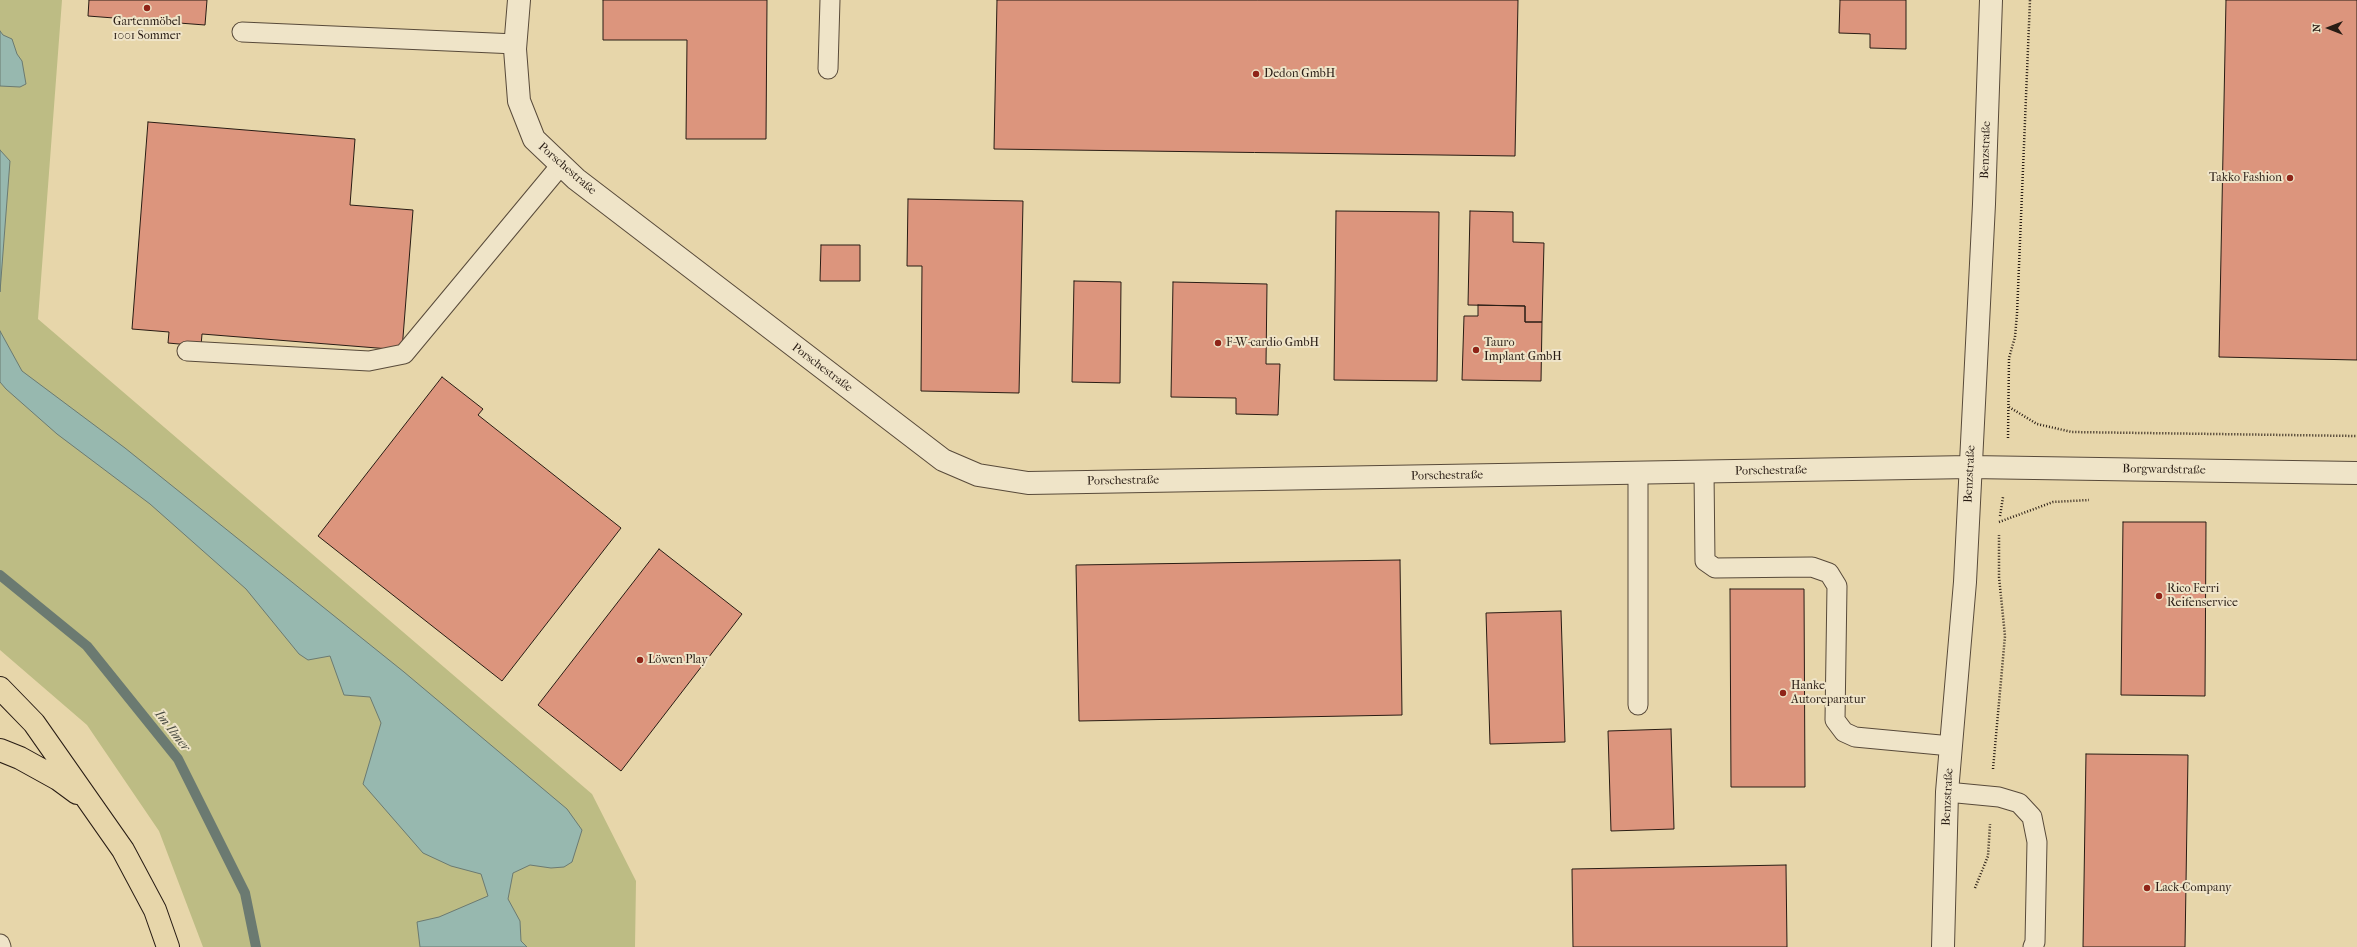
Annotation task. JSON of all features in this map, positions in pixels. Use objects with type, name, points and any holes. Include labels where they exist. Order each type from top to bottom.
[{"type":"highway","points":[[0,688],[34,723],[123,850],[142,883],[168,947]]},
{"type":"highway","points":[[0,750],[20,758],[58,779],[92,805]]},
{"type":"street","name":"Porschestraße","points":[[519,0],[516,44],[519,101],[534,139],[576,179],[943,460],[978,475],[1028,483],[1970,467]]},
{"type":"street","name":"Benzstraße","points":[[1943,947],[1947,792],[1965,582],[1984,204],[1991,0]]},
{"type":"street","name":"Borgwardstraße","points":[[1970,467],[2357,473]]},
{"type":"lane","points":[[828,69],[830,0]]},
{"type":"lane","points":[[242,32],[516,44]]},
{"type":"lane","points":[[188,351],[369,361],[404,354],[561,165]]},
{"type":"lane","points":[[1704,472],[1705,561],[1715,568],[1812,566],[1829,573],[1837,586],[1835,720],[1844,732],[1855,738],[1951,746]]},
{"type":"lane","points":[[1638,473],[1638,705]]},
{"type":"lane","points":[[1947,792],[1999,796],[2019,803],[2032,817],[2037,842],[2035,942],[2033,947]]},
{"type":"path","points":[[2008,406],[2037,424],[2072,432],[2357,436]]},
{"type":"path","points":[[1999,522],[2053,502],[2094,500]]},
{"type":"shaded area","points":[[0,0],[62,0],[38,319],[592,794],[636,881],[635,947],[203,947],[159,831],[87,725],[0,650]]},
{"type":"water","points":[[0,31],[3,35],[12,39],[17,54],[22,61],[26,84],[20,87],[0,86]]},
{"type":"water","points":[[0,150],[10,161],[0,292]]},
{"type":"water","points":[[0,331],[22,371],[125,448],[404,672],[567,809],[582,830],[572,862],[564,867],[551,868],[530,865],[513,873],[508,899],[520,921],[521,941],[527,947],[420,947],[417,922],[439,917],[488,896],[481,874],[451,866],[423,853],[363,784],[381,723],[370,697],[344,695],[330,656],[308,660],[299,654],[246,589],[150,504],[57,434],[6,389],[0,382]]},
{"type":"building","name":"Gartenmöbel 1001 Sommer","points":[[89,0],[207,0],[205,25],[88,16]]},
{"type":"building","points":[[603,0],[767,0],[766,139],[686,139],[687,40],[603,40]]},
{"type":"building","name":"Dedon GmbH","points":[[997,0],[1518,0],[1515,156],[994,149]]},
{"type":"building","points":[[1840,0],[1906,0],[1906,49],[1870,48],[1870,34],[1839,33]]},
{"type":"building","name":"Takko Fashion","points":[[2226,0],[2357,0],[2357,360],[2219,357]]},
{"type":"building","points":[[148,122],[355,139],[350,205],[413,210],[402,350],[202,334],[201,346],[168,343],[169,332],[132,329]]},
{"type":"building","points":[[908,199],[1023,201],[1019,393],[921,391],[922,266],[907,266]]},
{"type":"building","points":[[1336,211],[1439,212],[1437,381],[1334,380]]},
{"type":"building","points":[[1470,211],[1513,212],[1513,242],[1544,243],[1542,322],[1525,322],[1525,306],[1468,305]]},
{"type":"building","points":[[821,245],[860,245],[860,281],[820,281]]},
{"type":"building","points":[[1074,281],[1121,282],[1120,383],[1072,382]]},
{"type":"building","points":[[1173,282],[1267,284],[1266,364],[1280,364],[1278,415],[1236,414],[1236,398],[1171,397]]},
{"type":"building","points":[[1478,305],[1525,306],[1525,322],[1542,322],[1541,381],[1462,380],[1464,316],[1478,316]]},
{"type":"building","points":[[442,377],[483,409],[478,415],[621,528],[502,681],[318,536]]},
{"type":"building","points":[[2123,522],[2206,522],[2205,696],[2121,695]]},
{"type":"building","name":"Löwen Play","points":[[659,549],[742,614],[621,771],[538,705]]},
{"type":"building","points":[[1400,560],[1402,715],[1079,721],[1076,565]]},
{"type":"building","points":[[1730,589],[1804,589],[1805,787],[1731,787]]},
{"type":"building","points":[[1561,611],[1565,742],[1490,744],[1486,613]]},
{"type":"building","points":[[1671,729],[1674,829],[1611,831],[1608,731]]},
{"type":"building","points":[[2086,754],[2188,755],[2185,947],[2083,947]]},
{"type":"building","points":[[1786,865],[1787,947],[1573,947],[1572,869]]},
{"type":"waterway","name":"Im Ilmer","points":[[0,575],[87,646],[178,759],[245,893],[256,947]]},
{"type":"place","name":"Gartenmöbel 1001 Sommer","points":[[147,8]]},
{"type":"place","name":"Dedon GmbH","points":[[1256,74]]},
{"type":"place","name":"Takko Fashion","points":[[2290,178]]},
{"type":"place","name":"F-W-cardio GmbH","points":[[1218,343]]},
{"type":"place","name":"Tauro Implant GmbH","points":[[1476,350]]},
{"type":"place","name":"Rico Ferri Reifenservice","points":[[2159,596]]},
{"type":"place","name":"Löwen Play","points":[[640,660]]},
{"type":"place","name":"Hanke Autoreparatur","points":[[1783,693]]},
{"type":"place","name":"Lack-Company","points":[[2147,888]]}]
